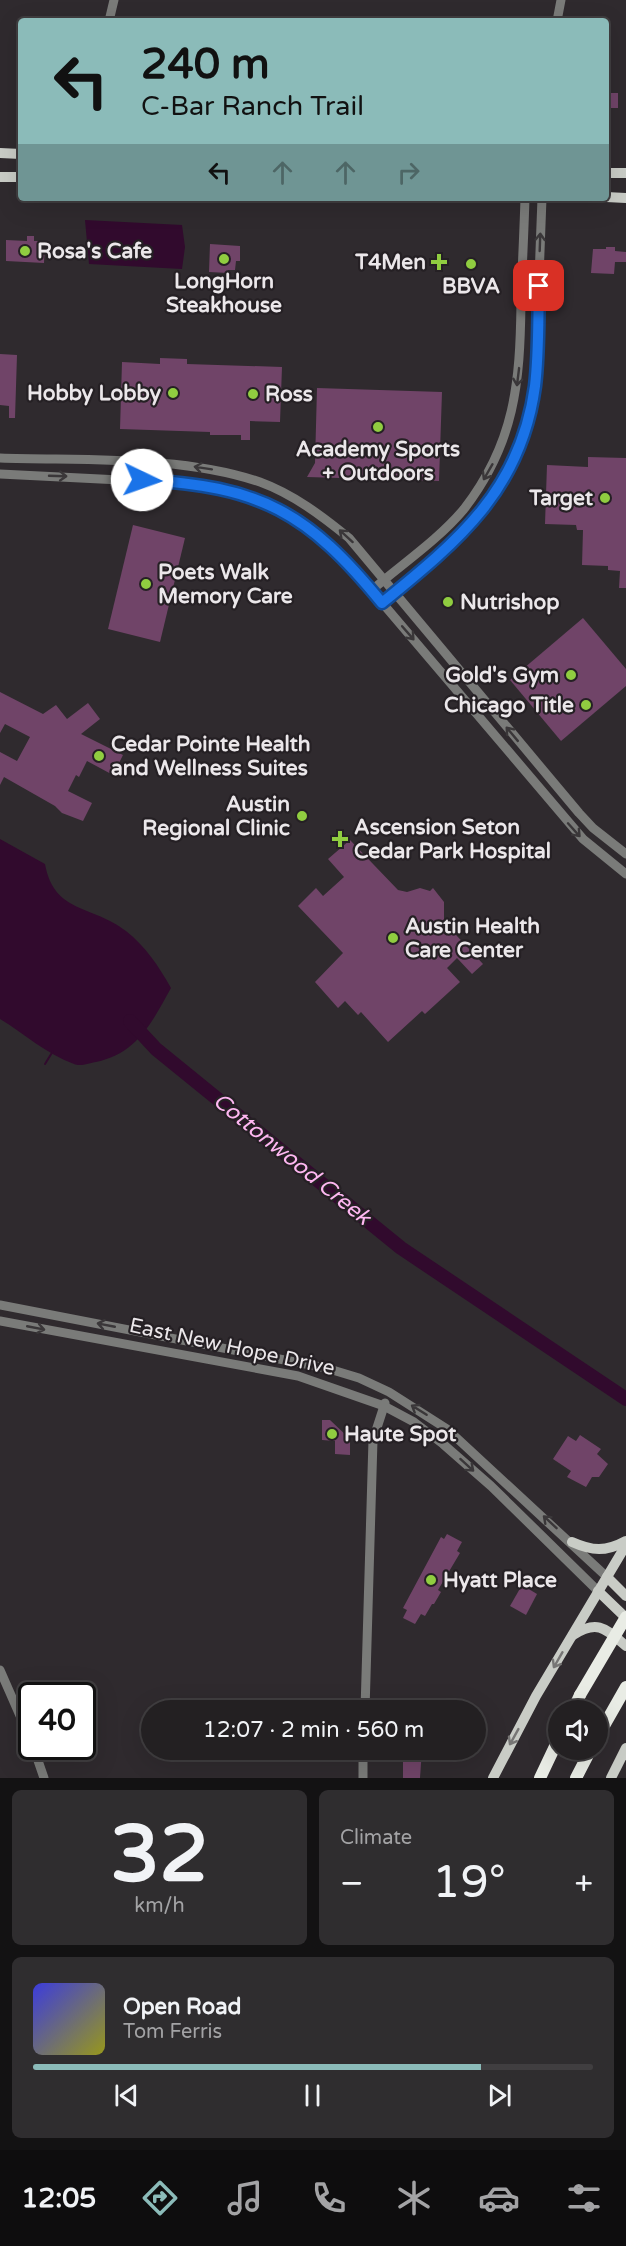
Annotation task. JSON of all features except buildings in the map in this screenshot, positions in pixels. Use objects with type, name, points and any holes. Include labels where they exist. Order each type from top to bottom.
[{"type":"highway","points":[[578,1700],[626,1618]]},
{"type":"highway","points":[[608,1717],[626,1687]]},
{"type":"highway","points":[[540,1778],[549,1760]]},
{"type":"highway","points":[[576,1778],[585,1760]]},
{"type":"main road","points":[[0,153],[18,154]]},
{"type":"main road","points":[[609,173],[626,173]]},
{"type":"main road","points":[[0,177],[18,177]]},
{"type":"main road","points":[[609,197],[626,198]]},
{"type":"main road","points":[[572,1542],[588,1549],[598,1550],[626,1543]]},
{"type":"main road","points":[[493,1778],[626,1543]]},
{"type":"main road","name":"East New Hope Drive","points":[[607,1577],[626,1596]]},
{"type":"main road","name":"East New Hope Drive","points":[[598,1592],[626,1618]]},
{"type":"main road","points":[[572,1635],[584,1628],[594,1626],[605,1628],[626,1646]]},
{"type":"main road","points":[[611,1778],[626,1748]]},
{"type":"street","points":[[110,18],[114,0]]},
{"type":"street","points":[[557,18],[561,0]]},
{"type":"street","points":[[372,590],[442,532],[463,509],[493,463],[510,418],[519,375],[525,201]]},
{"type":"street","points":[[382,603],[459,538],[482,511],[505,476],[527,424],[537,362],[542,201]]},
{"type":"street","points":[[510,418],[527,424]]},
{"type":"street","points":[[0,458],[176,464],[215,470],[260,482],[305,505],[349,538],[593,828],[626,854]]},
{"type":"street","points":[[142,480],[144,463]]},
{"type":"street","points":[[0,474],[142,480],[220,487],[262,501],[285,512],[342,556],[582,839],[626,874]]},
{"type":"street","points":[[538,787],[550,778]]},
{"type":"street","name":"East New Hope Drive","points":[[0,1305],[326,1368],[359,1378],[418,1408],[447,1429],[572,1542],[607,1577]]},
{"type":"street","name":"East New Hope Drive","points":[[0,1321],[298,1376],[339,1388],[384,1406],[414,1422],[443,1444],[491,1486],[598,1592]]},
{"type":"street","points":[[154,1350],[163,1336]]},
{"type":"street","points":[[365,1700],[373,1440],[389,1392]]},
{"type":"street","points":[[0,1670],[18,1712]]},
{"type":"street","points":[[37,1760],[44,1778]]},
{"type":"street","points":[[363,1760],[363,1778]]},
{"type":"shaded area","points":[[85,220],[182,225],[185,247],[182,269],[89,264]]},
{"type":"shaded area","points":[[0,839],[45,864],[57,892],[66,900],[113,923],[133,937],[146,950],[171,988],[142,1034],[133,1044],[111,1058],[76,1065],[45,1049],[0,1019]]},
{"type":"waterway","name":"Cottonwood Creek","points":[[130,1021],[156,1049],[401,1248],[626,1399]]},
{"type":"waterway","points":[[45,1064],[53,1051]]},
{"type":"place","name":"Rosa's Cafe","points":[[25,251]]},
{"type":"place","name":"LongHorn Steakhouse","points":[[224,259]]},
{"type":"place","name":"T4Men","points":[[439,262]]},
{"type":"place","name":"BBVA","points":[[471,264]]},
{"type":"place","name":"Hobby Lobby","points":[[173,393]]},
{"type":"place","name":"Ross","points":[[253,394]]},
{"type":"place","name":"Academy Sports + Outdoors","points":[[378,427]]},
{"type":"place","name":"Target","points":[[605,498]]},
{"type":"place","name":"Poets Walk Memory Care","points":[[146,584]]},
{"type":"place","name":"Nutrishop","points":[[448,602]]},
{"type":"place","name":"Gold's Gym","points":[[571,675]]},
{"type":"place","name":"Chicago Title","points":[[586,705]]},
{"type":"place","name":"Cedar Pointe Health and Wellness Suites","points":[[99,756]]},
{"type":"place","name":"Austin Regional Clinic","points":[[302,816]]},
{"type":"place","name":"Ascension Seton Cedar Park Hospital","points":[[340,839]]},
{"type":"place","name":"Austin Health Care Center","points":[[393,938]]},
{"type":"place","name":"Haute Spot","points":[[332,1434]]},
{"type":"place","name":"Hyatt Place","points":[[431,1580]]},
{"type":"route","points":[[142,480],[177,481],[220,487],[262,501],[285,512],[342,556],[382,603],[459,538],[493,496],[512,462],[527,424],[535,385],[539,286]]}]
